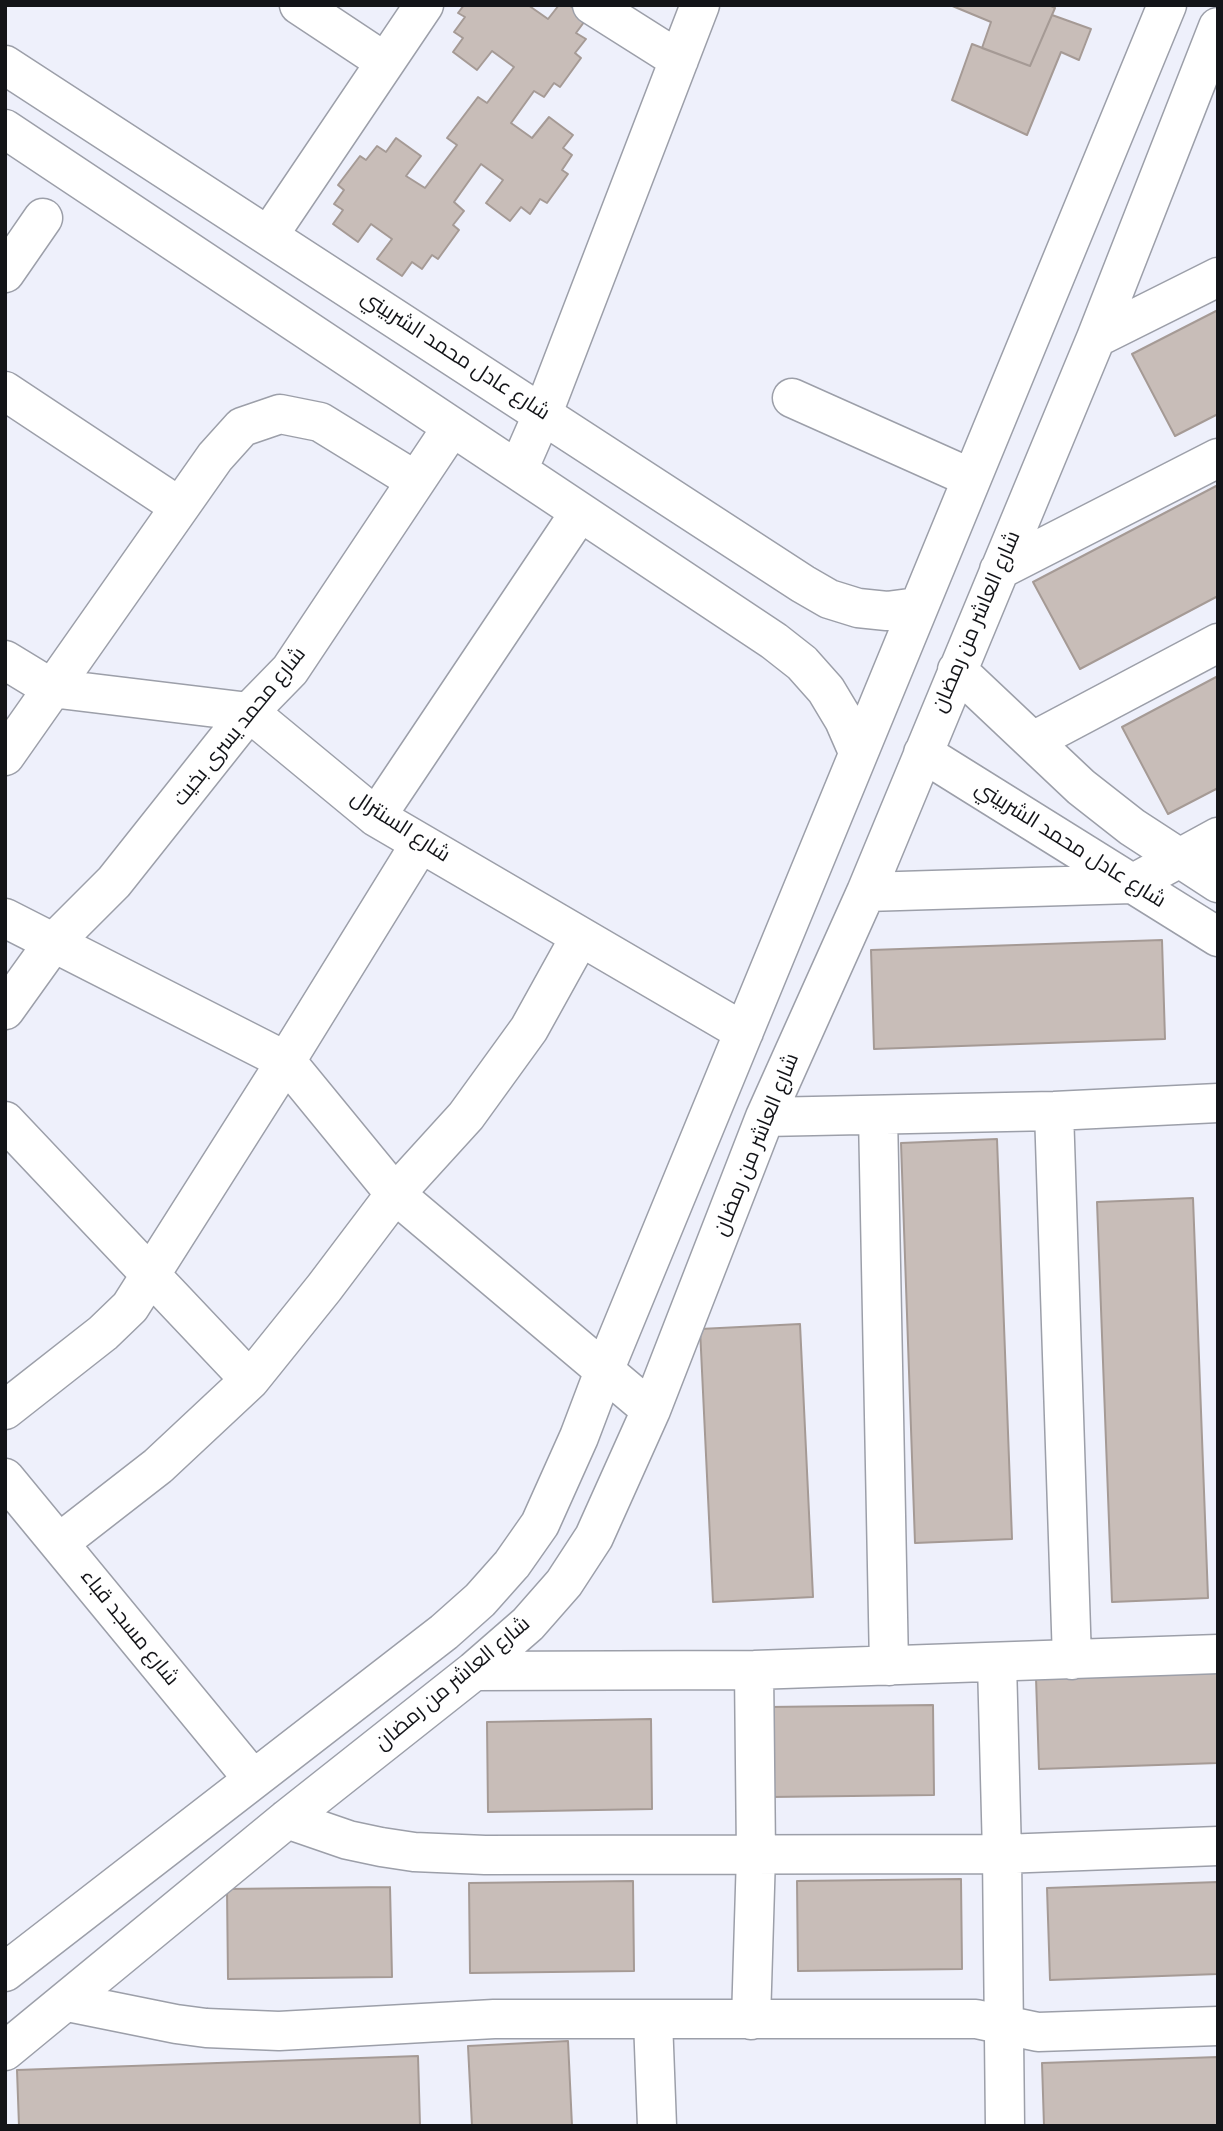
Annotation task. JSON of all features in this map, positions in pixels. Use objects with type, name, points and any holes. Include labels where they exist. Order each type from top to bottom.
[{"type":"street","points":[[299,5],[385,62]]},
{"type":"street","points":[[269,235],[424,5]]},
{"type":"street","points":[[592,5],[679,60]]},
{"type":"street","points":[[517,470],[543,413],[700,5]]},
{"type":"street","points":[[5,1972],[444,1632],[480,1600],[512,1564],[540,1524],[579,1437],[917,607],[1167,5]]},
{"type":"street","name":"شارع العاشر من رمضان","points":[[5,2051],[287,1819],[474,1671],[528,1624],[564,1583],[594,1537],[651,1410],[765,1117],[866,892],[1096,338],[1218,27]]},
{"type":"street","name":"شارع عادل محمد الشربيني","points":[[5,65],[828,599],[858,608],[887,611],[917,607]]},
{"type":"street","points":[[5,130],[774,641],[802,663],[826,690],[844,720],[858,752]]},
{"type":"street","points":[[5,273],[43,218]]},
{"type":"street","points":[[1096,338],[1218,277]]},
{"type":"street","points":[[5,391],[180,507]]},
{"type":"street","points":[[792,398],[971,478]]},
{"type":"street","points":[[5,756],[215,457],[242,426],[280,414],[320,422],[416,481]]},
{"type":"street","name":"شارع محمد يسرى بخيت","points":[[5,1010],[53,943],[114,883],[249,712],[290,670],[452,426]]},
{"type":"street","points":[[999,570],[1218,458]]},
{"type":"street","points":[[376,817],[580,512]]},
{"type":"street","points":[[1033,741],[1218,643]]},
{"type":"street","points":[[5,660],[51,688],[249,712]]},
{"type":"street","points":[[957,670],[1081,787],[1132,827],[1218,883]]},
{"type":"street","name":"شارع السنترال","points":[[249,712],[376,817],[744,1031]]},
{"type":"street","name":"شارع عادل محمد الشربيني","points":[[923,753],[1218,937]]},
{"type":"street","points":[[866,892],[1132,884],[1218,837]]},
{"type":"street","points":[[5,1410],[103,1334],[130,1307],[420,844]]},
{"type":"street","points":[[5,918],[286,1061],[395,1194],[651,1410]]},
{"type":"street","points":[[59,1543],[158,1466],[250,1380],[395,1194],[466,1116],[528,1029],[580,937]]},
{"type":"street","points":[[765,1117],[1054,1111],[1218,1103]]},
{"type":"street","points":[[1054,1111],[1072,1660]]},
{"type":"street","points":[[878,1115],[889,1666]]},
{"type":"street","points":[[5,1121],[250,1380]]},
{"type":"street","points":[[579,1437],[630,1459]]},
{"type":"street","name":"شارع مسجد قباء","points":[[5,1478],[253,1779]]},
{"type":"street","points":[[474,1671],[754,1670],[1218,1654]]},
{"type":"street","points":[[997,1663],[1005,2126]]},
{"type":"street","points":[[751,2020],[756,1854],[754,1670]]},
{"type":"street","points":[[287,1819],[348,1840],[414,1852],[485,1855],[1002,1854],[1218,1846]]},
{"type":"street","points":[[67,2002],[186,2025],[279,2031],[494,2019],[976,2019],[1038,2032],[1218,2026]]},
{"type":"street","points":[[653,2020],[657,2126]]},
{"type":"building","points":[[464,5],[528,5],[548,19],[559,5],[569,5],[587,18],[576,33],[586,39],[575,53],[581,58],[560,87],[554,83],[544,97],[534,91],[511,123],[532,138],[549,117],[573,135],[563,148],[572,155],[562,170],[568,174],[547,203],[540,199],[530,214],[521,207],[510,221],[486,203],[503,180],[481,164],[454,202],[464,211],[453,225],[459,230],[438,259],[432,255],[422,269],[412,262],[402,276],[377,259],[392,239],[371,224],[358,242],[333,224],[343,210],[334,204],[344,190],[338,185],[360,156],[366,160],[377,146],[386,152],[396,138],[421,156],[406,176],[425,188],[457,145],[447,138],[478,97],[487,103],[514,67],[492,51],[477,70],[453,52],[463,38],[454,32],[465,17],[458,13]]},
{"type":"building","points":[[950,5],[1049,5],[1055,8],[1030,66],[982,48],[991,22]]},
{"type":"building","points":[[1052,15],[1091,29],[1079,60],[1061,52],[1027,135],[952,100],[972,44],[1030,66]]},
{"type":"building","points":[[1218,310],[1218,414],[1175,436],[1132,354]]},
{"type":"building","points":[[1218,485],[1218,596],[1080,669],[1033,582]]},
{"type":"building","points":[[1218,676],[1218,788],[1168,814],[1122,727]]},
{"type":"building","points":[[1162,940],[1165,1039],[874,1049],[871,950]]},
{"type":"building","points":[[997,1139],[1012,1539],[915,1543],[901,1143]]},
{"type":"building","points":[[1193,1198],[1208,1598],[1112,1602],[1097,1202]]},
{"type":"building","points":[[800,1324],[813,1597],[713,1602],[700,1329]]},
{"type":"building","points":[[1218,1672],[1218,1763],[1039,1769],[1036,1678]]},
{"type":"building","points":[[933,1705],[934,1795],[770,1797],[768,1707]]},
{"type":"building","points":[[651,1719],[652,1809],[488,1812],[487,1722]]},
{"type":"building","points":[[961,1879],[962,1969],[798,1971],[797,1881]]},
{"type":"building","points":[[633,1881],[634,1971],[470,1973],[469,1883]]},
{"type":"building","points":[[1218,1882],[1218,1974],[1050,1980],[1047,1888]]},
{"type":"building","points":[[390,1887],[392,1977],[228,1979],[227,1889]]},
{"type":"building","points":[[568,2041],[572,2126],[472,2126],[468,2046]]},
{"type":"building","points":[[418,2056],[420,2126],[19,2126],[17,2070]]},
{"type":"building","points":[[1218,2057],[1218,2126],[1044,2126],[1042,2063]]}]
